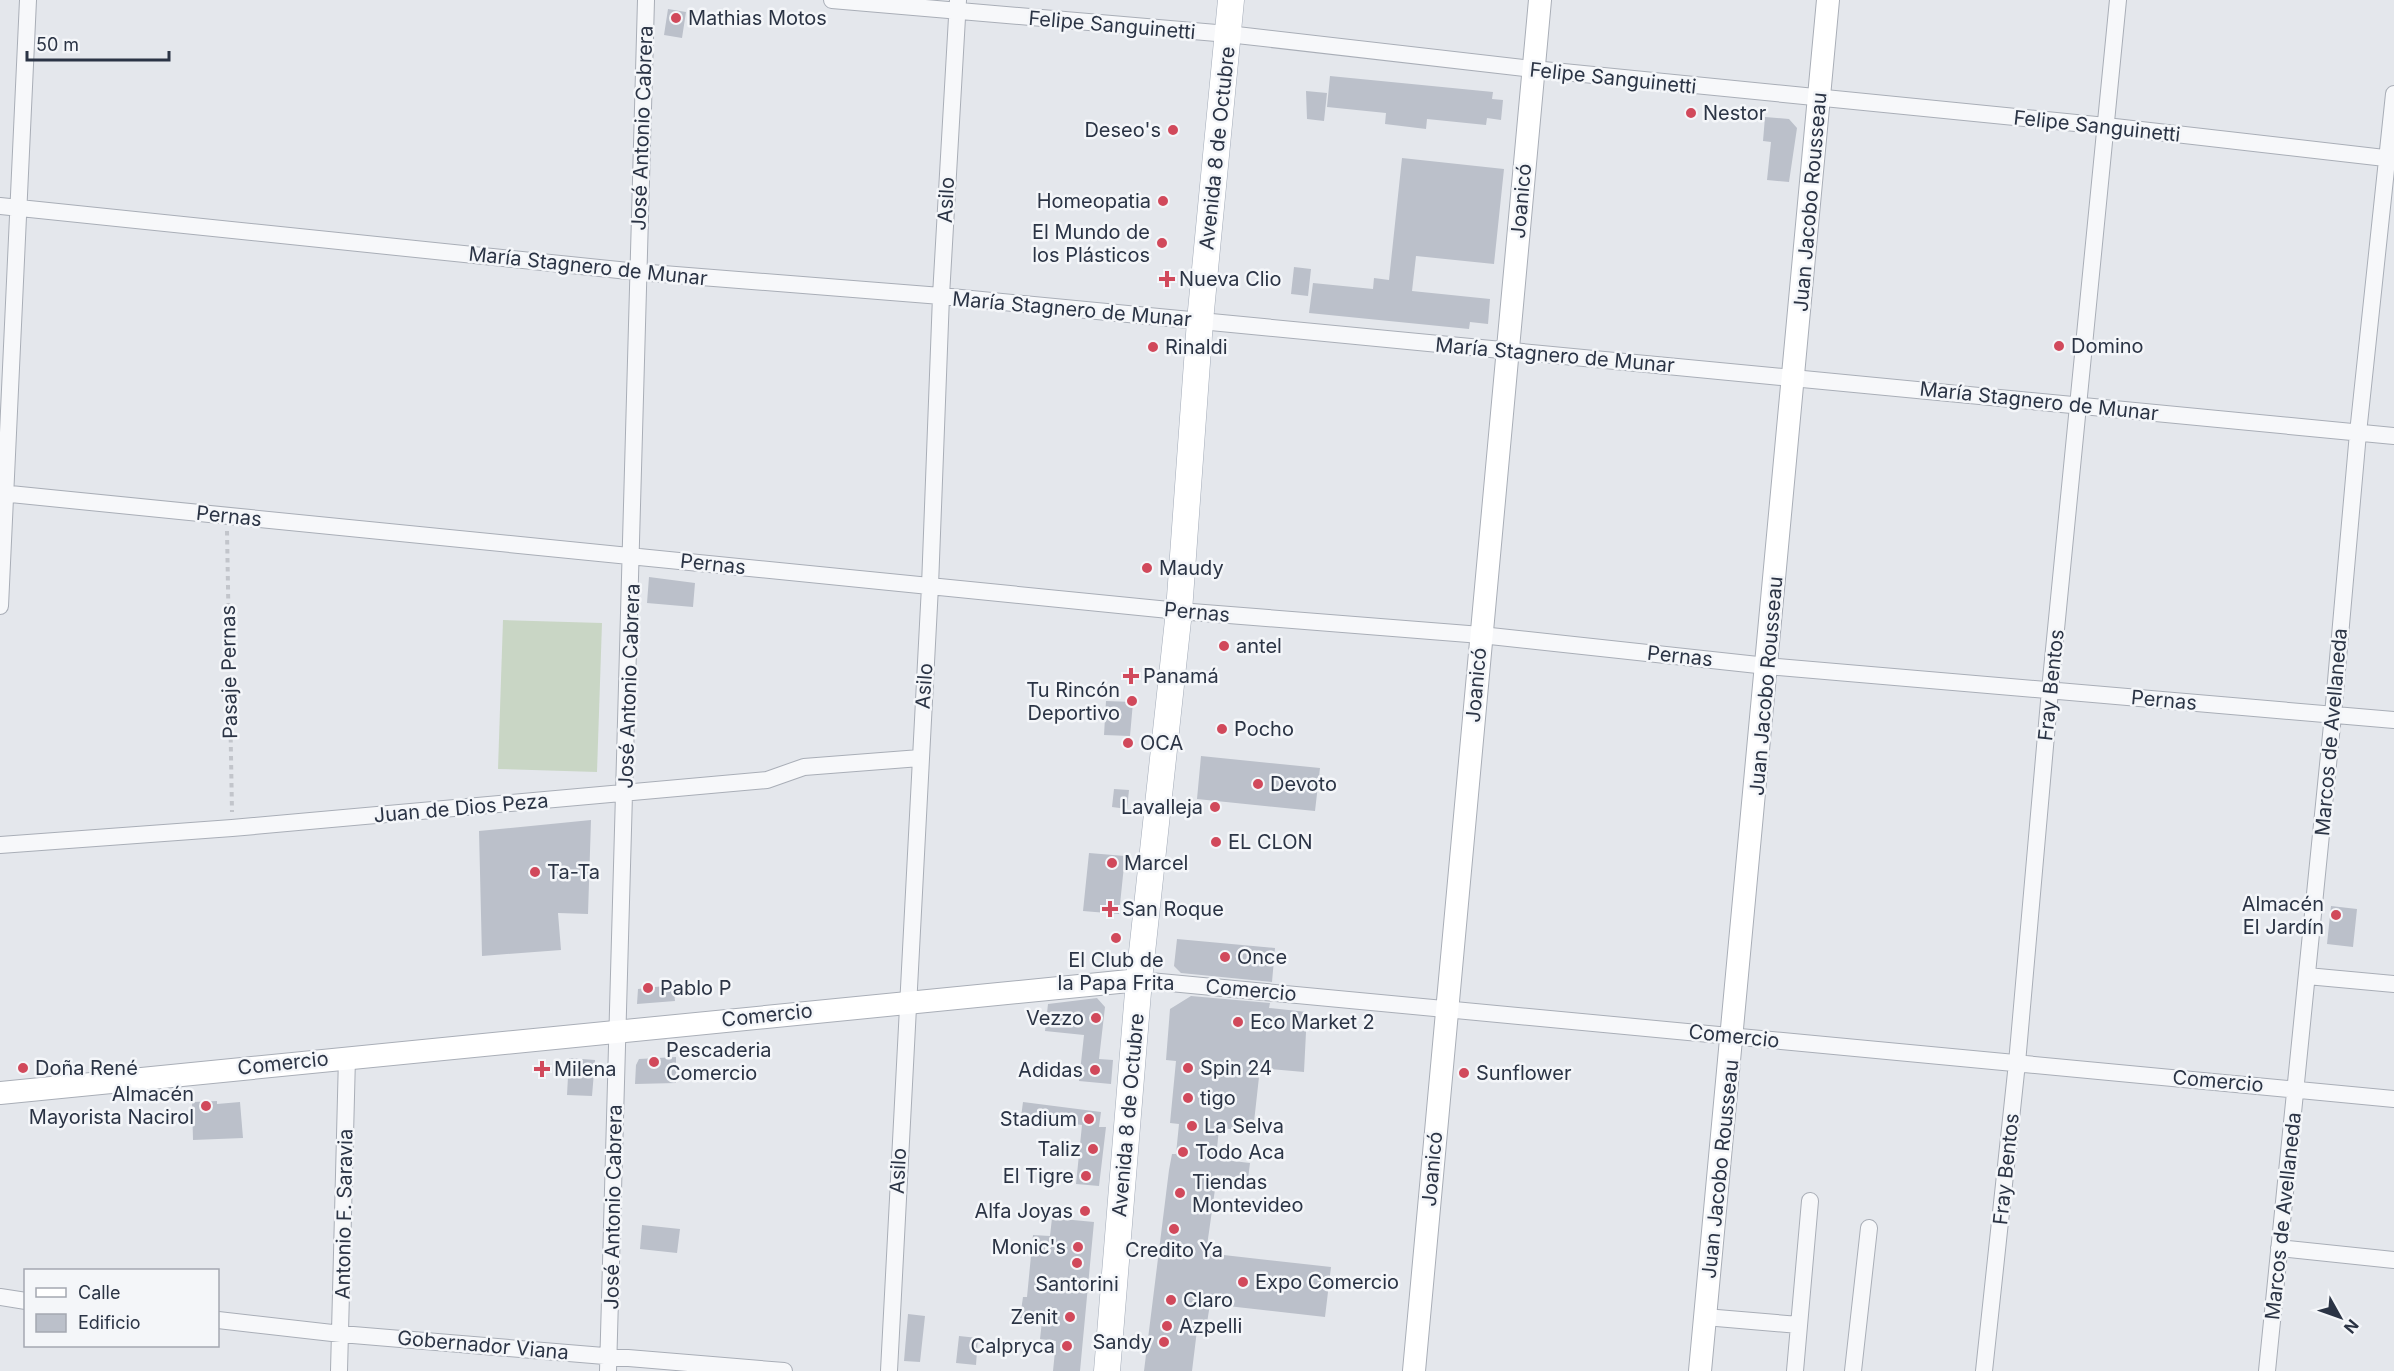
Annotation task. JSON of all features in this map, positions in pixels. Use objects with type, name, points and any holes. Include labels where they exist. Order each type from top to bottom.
[{"type":"main road","name":"Avenida 8 de Octubre","points":[[1107,1371],[1139,980],[1179,611],[1200,321],[1231,0]]},
{"type":"street","points":[[0,606],[3,493],[28,0]]},
{"type":"street","name":"José Antonio Cabrera","points":[[609,1363],[617,1030],[626,793],[645,0]]},
{"type":"street","name":"Felipe Sanguinetti","points":[[832,0],[958,6],[1820,100],[2106,126],[2391,158]]},
{"type":"street","name":"Joanicó","points":[[1414,1371],[1540,0]]},
{"type":"street","name":"Juan Jacobo Rousseau","points":[[1700,1371],[1795,378],[1828,0]]},
{"type":"street","name":"Fray Bentos","points":[[1984,1371],[2017,1063],[2050,690],[2080,404],[2118,0]]},
{"type":"street","name":"Asilo","points":[[889,1371],[930,586],[941,297],[958,6]]},
{"type":"street","name":"Marcos de Avellaneda","points":[[2267,1371],[2333,715],[2358,433],[2391,158],[2394,94]]},
{"type":"street","name":"María Stagnero de Munar","points":[[0,206],[638,272],[1200,321],[2394,436]]},
{"type":"street","name":"Pernas","points":[[3,493],[1179,611],[1481,634],[1767,666],[2394,720]]},
{"type":"street","name":"Juan de Dios Peza","points":[[0,845],[232,828],[767,780],[804,767],[920,758]]},
{"type":"street","points":[[2307,976],[2394,984]]},
{"type":"street","name":"Comercio","points":[[0,1093],[907,1001],[1139,980],[2394,1099]]},
{"type":"street","name":"Antonio F. Saravia","points":[[339,1371],[347,1057]]},
{"type":"street","points":[[1795,1371],[1810,1201]]},
{"type":"street","points":[[1854,1371],[1869,1228]]},
{"type":"street","points":[[2279,1248],[2394,1260]]},
{"type":"street","points":[[0,1297],[24,1301]]},
{"type":"street","points":[[1705,1317],[1799,1324]]},
{"type":"street","name":"Gobernador Viana","points":[[219,1320],[609,1363],[784,1371]]},
{"type":"path","name":"Pasaje Pernas","points":[[227,515],[232,828]]},
{"type":"green space","points":[[503,620],[602,623],[597,772],[498,769]]},
{"type":"building","points":[[668,9],[686,12],[682,38],[664,35]]},
{"type":"building","points":[[1330,76],[1493,92],[1492,99],[1503,100],[1501,120],[1487,118],[1486,125],[1427,119],[1426,129],[1385,124],[1386,113],[1327,107]]},
{"type":"building","points":[[1306,91],[1327,93],[1324,121],[1307,119]]},
{"type":"building","points":[[1765,117],[1789,119],[1797,128],[1789,182],[1767,180],[1771,142],[1763,141]]},
{"type":"building","points":[[1402,158],[1504,169],[1494,264],[1416,256],[1412,291],[1490,299],[1488,324],[1470,322],[1469,329],[1309,313],[1313,283],[1373,289],[1374,278],[1389,280]]},
{"type":"building","points":[[1294,267],[1311,269],[1308,296],[1291,294]]},
{"type":"building","points":[[649,577],[695,583],[693,607],[647,603]]},
{"type":"building","points":[[1106,701],[1133,702],[1130,736],[1104,735]]},
{"type":"building","name":"Devoto","points":[[1201,756],[1320,768],[1315,811],[1197,799]]},
{"type":"building","points":[[1114,789],[1129,790],[1127,809],[1112,807]]},
{"type":"building","name":"Ta-Ta","points":[[591,820],[588,914],[558,913],[561,950],[482,956],[479,831]]},
{"type":"building","points":[[1089,853],[1125,856],[1119,914],[1083,911]]},
{"type":"building","points":[[2331,906],[2357,909],[2353,947],[2327,944]]},
{"type":"building","name":"Once","points":[[1177,939],[1275,948],[1272,982],[1181,973],[1174,966]]},
{"type":"building","points":[[673,985],[675,1001],[637,1004],[638,989]]},
{"type":"building","points":[[1191,996],[1270,1003],[1269,1008],[1307,1012],[1304,1072],[1260,1068],[1253,1131],[1219,1128],[1216,1159],[1250,1163],[1248,1179],[1217,1175],[1206,1253],[1331,1267],[1325,1317],[1210,1304],[1207,1323],[1198,1322],[1192,1371],[1144,1371],[1169,1170],[1172,1154],[1176,1154],[1179,1124],[1170,1123],[1176,1061],[1166,1060],[1170,1009]]},
{"type":"building","points":[[1097,998],[1105,1007],[1099,1059],[1113,1060],[1111,1084],[1079,1081],[1084,1035],[1045,1031],[1048,1004]]},
{"type":"building","points":[[676,1057],[676,1083],[635,1084],[636,1065],[639,1059]]},
{"type":"building","points":[[569,1058],[595,1060],[592,1096],[567,1095]]},
{"type":"building","points":[[217,1101],[217,1104],[240,1102],[243,1138],[193,1140],[192,1102]]},
{"type":"building","points":[[1023,1102],[1101,1112],[1099,1127],[1106,1127],[1099,1186],[1076,1184],[1082,1125],[1021,1117]]},
{"type":"building","points":[[1052,1218],[1094,1222],[1080,1371],[1053,1371],[1056,1341],[1040,1339],[1042,1321],[1020,1318],[1023,1297],[1027,1297],[1033,1235],[1050,1236]]},
{"type":"building","points":[[642,1225],[680,1229],[677,1253],[640,1249]]},
{"type":"building","points":[[908,1314],[925,1316],[920,1362],[904,1361]]},
{"type":"building","points":[[959,1336],[978,1338],[976,1365],[956,1363]]},
{"type":"place","name":"Mathias Motos","points":[[676,18]]},
{"type":"place","name":"Nestor","points":[[1691,113]]},
{"type":"place","name":"Deseo's","points":[[1173,130]]},
{"type":"place","name":"Homeopatia","points":[[1163,201]]},
{"type":"place","name":"El Mundo de los Plásticos","points":[[1162,243]]},
{"type":"place","name":"Nueva Clio","points":[[1167,279]]},
{"type":"place","name":"Domino","points":[[2059,346]]},
{"type":"place","name":"Rinaldi","points":[[1153,347]]},
{"type":"place","name":"Maudy","points":[[1147,568]]},
{"type":"place","name":"antel","points":[[1224,646]]},
{"type":"place","name":"Panamá","points":[[1131,676]]},
{"type":"place","name":"Tu Rincón Deportivo","points":[[1132,701]]},
{"type":"place","name":"Pocho","points":[[1222,729]]},
{"type":"place","name":"OCA","points":[[1128,743]]},
{"type":"place","name":"Devoto","points":[[1258,784]]},
{"type":"place","name":"Lavalleja","points":[[1215,807]]},
{"type":"place","name":"EL CLON","points":[[1216,842]]},
{"type":"place","name":"Marcel","points":[[1112,863]]},
{"type":"place","name":"Ta-Ta","points":[[535,872]]},
{"type":"place","name":"San Roque","points":[[1110,909]]},
{"type":"place","name":"Almacén El Jardín","points":[[2336,915]]},
{"type":"place","name":"El Club de la Papa Frita","points":[[1116,938]]},
{"type":"place","name":"Once","points":[[1225,957]]},
{"type":"place","name":"Pablo P","points":[[648,988]]},
{"type":"place","name":"Vezzo","points":[[1096,1018]]},
{"type":"place","name":"Eco Market 2","points":[[1238,1022]]},
{"type":"place","name":"Pescaderia Comercio","points":[[654,1062]]},
{"type":"place","name":"Doña René","points":[[23,1068]]},
{"type":"place","name":"Spin 24","points":[[1188,1068]]},
{"type":"place","name":"Milena","points":[[542,1069]]},
{"type":"place","name":"Adidas","points":[[1095,1070]]},
{"type":"place","name":"Sunflower","points":[[1464,1073]]},
{"type":"place","name":"tigo","points":[[1188,1098]]},
{"type":"place","name":"Almacén Mayorista Nacirol","points":[[206,1106]]},
{"type":"place","name":"Stadium","points":[[1089,1119]]},
{"type":"place","name":"La Selva","points":[[1192,1126]]},
{"type":"place","name":"Taliz","points":[[1093,1149]]},
{"type":"place","name":"Todo Aca","points":[[1183,1152]]},
{"type":"place","name":"El Tigre","points":[[1086,1176]]},
{"type":"place","name":"Tiendas Montevideo","points":[[1180,1193]]},
{"type":"place","name":"Alfa Joyas","points":[[1085,1211]]},
{"type":"place","name":"Credito Ya","points":[[1174,1229]]},
{"type":"place","name":"Monic's","points":[[1078,1247]]},
{"type":"place","name":"Santorini","points":[[1077,1263]]},
{"type":"place","name":"Expo Comercio","points":[[1243,1282]]},
{"type":"place","name":"Claro","points":[[1171,1300]]},
{"type":"place","name":"Zenit","points":[[1070,1317]]},
{"type":"place","name":"Azpelli","points":[[1167,1326]]},
{"type":"place","name":"Sandy","points":[[1164,1342]]},
{"type":"place","name":"Calpryca","points":[[1067,1346]]}]
